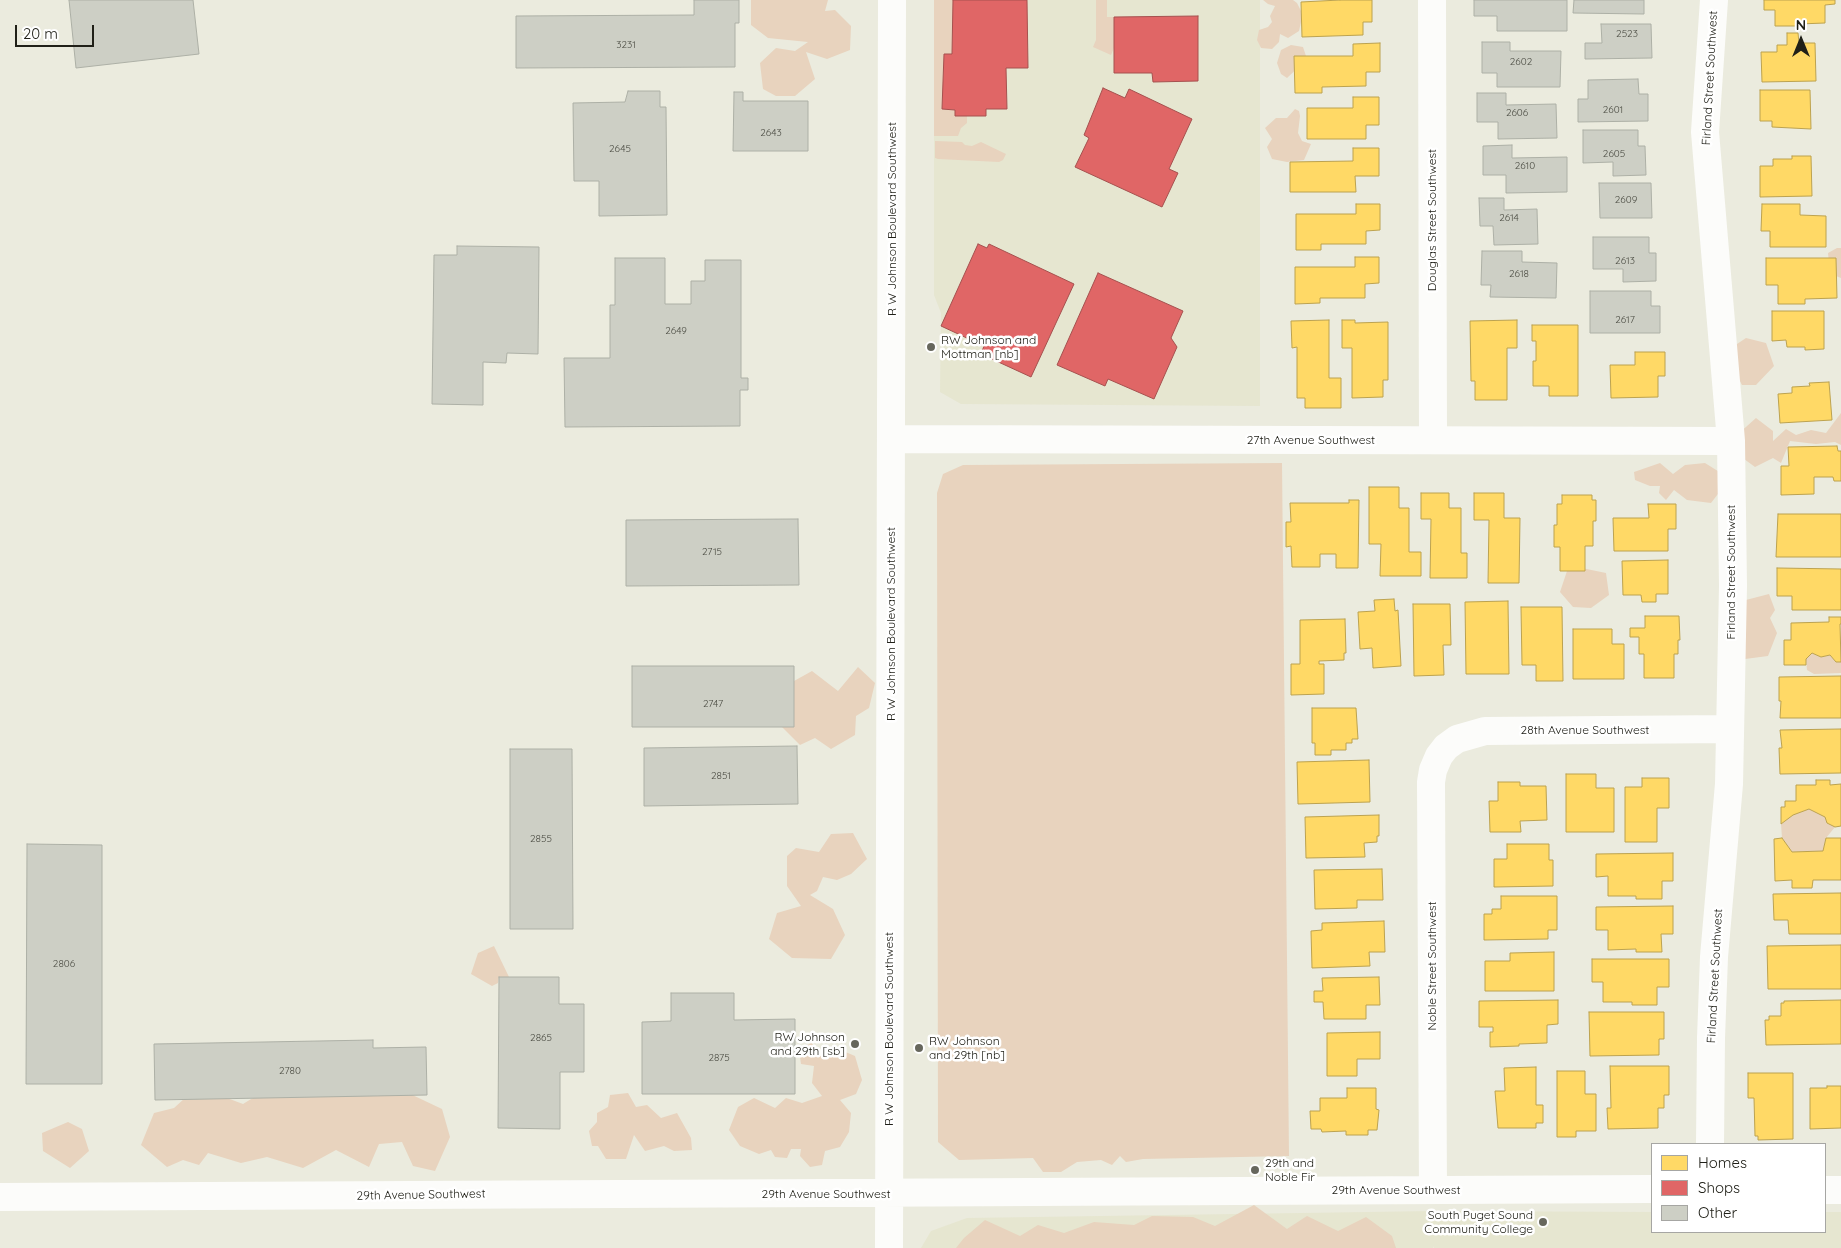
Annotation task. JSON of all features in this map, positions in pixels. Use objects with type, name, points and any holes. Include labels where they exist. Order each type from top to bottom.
[{"type":"street","name":"R W Johnson Boulevard Southwest","points":[[889,1248],[892,0]]},
{"type":"street","name":"Douglas Street Southwest","points":[[1432,0],[1433,440]]},
{"type":"street","name":"Firland Street Southwest","points":[[1710,1143],[1714,957],[1729,784],[1733,586],[1731,441],[1705,132],[1714,0]]},
{"type":"street","name":"27th Avenue Southwest","points":[[891,439],[1731,441]]},
{"type":"street","name":"28th Avenue Southwest","points":[[1446,747],[1457,739],[1485,731],[1729,729]]},
{"type":"street","name":"Noble Street Southwest","points":[[1432,1190],[1431,782],[1438,756],[1446,747]]},
{"type":"street","name":"29th Avenue Southwest","points":[[0,1197],[1651,1189]]},
{"type":"street","points":[[1826,1190],[1841,1190]]},
{"type":"shaded area","points":[[751,0],[828,0],[825,11],[835,10],[851,26],[850,50],[827,59],[806,52],[815,79],[795,96],[776,96],[763,89],[760,63],[776,48],[795,51],[808,42],[768,38],[751,25]]},
{"type":"shaded area","points":[[934,0],[1260,0],[1260,406],[961,404],[940,392],[941,313],[934,295]]},
{"type":"shaded area","points":[[934,0],[953,0],[952,54],[944,55],[942,109],[955,110],[955,116],[967,116],[967,123],[961,128],[958,136],[934,136]]},
{"type":"shaded area","points":[[1096,0],[1107,0],[1107,17],[1114,17],[1114,48],[1111,55],[1093,47],[1096,40]]},
{"type":"shaded area","points":[[1263,0],[1293,0],[1301,11],[1299,31],[1288,38],[1280,34],[1279,42],[1272,49],[1261,48],[1257,40],[1259,30],[1268,27],[1272,22],[1270,16],[1275,6]]},
{"type":"shaded area","points":[[1291,45],[1303,47],[1307,59],[1287,78],[1281,74],[1277,63],[1281,50]]},
{"type":"shaded area","points":[[1295,109],[1299,111],[1300,116],[1298,133],[1302,141],[1311,144],[1304,160],[1287,162],[1272,159],[1267,147],[1272,139],[1265,128],[1276,118],[1287,118]]},
{"type":"shaded area","points":[[935,141],[962,142],[965,145],[972,146],[981,142],[1006,154],[1003,160],[999,162],[938,159],[935,158]]},
{"type":"shaded area","points":[[1841,248],[1841,278],[1831,274],[1829,263],[1828,253]]},
{"type":"shaded area","points":[[1746,338],[1766,343],[1774,366],[1756,385],[1742,385],[1731,364],[1734,346]]},
{"type":"shaded area","points":[[1841,413],[1841,445],[1835,442],[1816,444],[1790,441],[1781,463],[1773,458],[1755,467],[1740,456],[1737,435],[1756,418],[1773,431],[1773,441],[1786,429],[1796,435],[1811,430],[1826,433]]},
{"type":"shaded area","points":[[1282,463],[1289,1156],[1143,1159],[1126,1162],[1120,1156],[1112,1165],[1101,1160],[1077,1162],[1061,1172],[1043,1172],[1033,1158],[959,1160],[938,1142],[937,493],[943,474],[963,465]]},
{"type":"shaded area","points":[[1660,463],[1673,474],[1685,465],[1705,463],[1721,473],[1721,490],[1711,503],[1687,500],[1674,490],[1666,500],[1659,493],[1660,486],[1650,486],[1635,480],[1634,472]]},
{"type":"shaded area","points":[[1572,566],[1606,573],[1609,595],[1591,608],[1573,607],[1560,592],[1567,571]]},
{"type":"shaded area","points":[[1769,594],[1775,610],[1770,618],[1777,633],[1768,656],[1745,659],[1742,601]]},
{"type":"shaded area","points":[[1812,653],[1821,657],[1830,655],[1836,662],[1841,662],[1841,673],[1814,674],[1807,670],[1806,659]]},
{"type":"shaded area","points":[[858,667],[875,683],[869,708],[856,716],[855,735],[831,749],[815,738],[800,745],[782,727],[784,692],[794,681],[812,671],[838,691]]},
{"type":"shaded area","points":[[1809,809],[1825,817],[1827,823],[1835,827],[1826,838],[1823,851],[1792,852],[1782,838],[1781,824],[1793,815]]},
{"type":"shaded area","points":[[853,833],[867,859],[851,874],[837,880],[823,877],[817,891],[810,895],[833,909],[845,935],[831,959],[792,958],[769,939],[777,913],[801,906],[787,886],[787,856],[796,848],[819,852],[831,834]]},
{"type":"shaded area","points":[[494,946],[509,977],[499,977],[498,983],[492,986],[471,974],[478,953]]},
{"type":"shaded area","points":[[812,1043],[820,1056],[836,1048],[855,1056],[862,1080],[856,1094],[840,1100],[851,1113],[849,1132],[840,1147],[825,1151],[822,1165],[810,1167],[800,1156],[801,1149],[791,1149],[787,1158],[775,1157],[771,1150],[759,1154],[740,1146],[729,1130],[738,1107],[754,1098],[775,1108],[786,1098],[802,1103],[822,1096],[812,1083],[814,1066],[801,1064],[799,1049]]},
{"type":"shaded area","points":[[326,1080],[374,1096],[404,1091],[442,1109],[450,1137],[435,1171],[413,1166],[402,1142],[379,1144],[369,1167],[336,1150],[303,1168],[267,1157],[241,1163],[208,1153],[199,1165],[183,1160],[167,1167],[141,1145],[154,1113],[174,1108],[185,1098],[203,1089],[243,1104],[277,1083]]},
{"type":"shaded area","points":[[628,1093],[636,1107],[647,1105],[661,1118],[677,1113],[691,1138],[692,1150],[674,1151],[664,1146],[645,1151],[634,1135],[626,1159],[606,1159],[598,1146],[592,1146],[589,1131],[597,1122],[597,1113],[608,1107],[610,1095]]},
{"type":"shaded area","points":[[68,1122],[82,1129],[89,1151],[70,1168],[43,1151],[42,1133]]},
{"type":"shaded area","points":[[1254,1205],[1287,1229],[1307,1216],[1338,1231],[1366,1217],[1392,1236],[1396,1248],[956,1248],[964,1238],[985,1220],[1020,1236],[1038,1225],[1064,1233],[1094,1222],[1134,1225],[1152,1216],[1193,1217],[1215,1226]]},
{"type":"shaded area","points":[[1434,1211],[1651,1212],[1651,1233],[1826,1233],[1826,1212],[1841,1212],[1841,1248],[1434,1248],[1433,1246],[1433,1248],[921,1248],[931,1231],[967,1218]]},
{"type":"building: Homes","points":[[1372,0],[1372,22],[1363,22],[1363,35],[1302,37],[1301,2]]},
{"type":"building: Homes","points":[[1764,0],[1835,0],[1835,4],[1825,5],[1825,23],[1775,26],[1775,10],[1764,10]]},
{"type":"building: Homes","points":[[1787,33],[1798,33],[1799,43],[1815,43],[1816,81],[1762,82],[1761,52],[1777,52],[1777,45],[1787,45]]},
{"type":"building: Homes","points":[[1380,43],[1380,72],[1366,72],[1366,86],[1322,87],[1322,93],[1295,93],[1294,56],[1353,56],[1353,44]]},
{"type":"building: Homes","points":[[1760,90],[1810,90],[1811,129],[1772,127],[1772,121],[1760,121]]},
{"type":"building: Homes","points":[[1353,97],[1379,97],[1379,125],[1366,125],[1366,139],[1307,139],[1307,108],[1353,108]]},
{"type":"building: Homes","points":[[1353,148],[1379,148],[1379,176],[1355,176],[1356,192],[1290,192],[1290,162],[1353,161]]},
{"type":"building: Homes","points":[[1792,156],[1811,156],[1812,196],[1760,197],[1760,166],[1773,166],[1773,159],[1792,159]]},
{"type":"building: Homes","points":[[1356,204],[1380,204],[1380,230],[1366,231],[1366,244],[1321,244],[1321,250],[1296,250],[1296,214],[1356,214]]},
{"type":"building: Homes","points":[[1762,204],[1800,204],[1800,215],[1826,216],[1826,247],[1770,247],[1770,231],[1761,231]]},
{"type":"building: Homes","points":[[1355,257],[1379,257],[1379,283],[1365,284],[1365,298],[1320,298],[1320,303],[1295,304],[1295,267],[1355,267]]},
{"type":"building: Homes","points":[[1766,258],[1836,258],[1837,298],[1805,299],[1805,304],[1778,304],[1778,285],[1766,285]]},
{"type":"building: Homes","points":[[1772,311],[1824,311],[1824,349],[1805,350],[1805,347],[1787,347],[1786,340],[1772,341]]},
{"type":"building: Homes","points":[[1329,320],[1329,378],[1341,378],[1341,408],[1305,408],[1305,398],[1297,398],[1297,347],[1292,348],[1291,321]]},
{"type":"building: Homes","points":[[1342,320],[1355,320],[1355,323],[1388,322],[1388,380],[1383,380],[1383,397],[1352,398],[1352,348],[1342,348]]},
{"type":"building: Homes","points":[[1517,320],[1517,348],[1507,348],[1507,400],[1475,400],[1475,381],[1471,381],[1470,321]]},
{"type":"building: Homes","points":[[1532,325],[1578,325],[1578,396],[1549,396],[1549,386],[1533,386],[1533,361],[1536,361],[1536,341],[1532,341]]},
{"type":"building: Homes","points":[[1635,352],[1665,352],[1665,376],[1658,376],[1658,397],[1611,398],[1610,365],[1635,365]]},
{"type":"building: Homes","points":[[1829,382],[1832,420],[1780,423],[1778,394],[1792,393],[1792,387],[1810,386],[1809,383]]},
{"type":"building: Homes","points":[[1837,446],[1838,451],[1841,451],[1841,481],[1834,481],[1833,477],[1814,477],[1814,494],[1781,495],[1781,466],[1789,466],[1788,447]]},
{"type":"building: Homes","points":[[1369,487],[1399,487],[1399,508],[1409,508],[1409,552],[1421,552],[1421,576],[1380,576],[1381,544],[1369,544]]},
{"type":"building: Homes","points":[[1421,493],[1449,493],[1449,508],[1461,508],[1461,553],[1467,553],[1467,578],[1430,578],[1431,519],[1421,519]]},
{"type":"building: Homes","points":[[1474,493],[1504,493],[1504,518],[1520,518],[1519,583],[1488,583],[1489,520],[1474,520]]},
{"type":"building: Homes","points":[[1562,495],[1592,495],[1592,500],[1596,500],[1596,521],[1593,521],[1593,546],[1585,546],[1585,571],[1560,571],[1560,547],[1554,547],[1554,525],[1557,525],[1557,504],[1562,504]]},
{"type":"building: Homes","points":[[1349,500],[1359,500],[1358,568],[1336,568],[1336,554],[1320,554],[1320,567],[1292,567],[1291,546],[1286,547],[1286,522],[1291,522],[1290,503],[1349,503]]},
{"type":"building: Homes","points":[[1648,504],[1676,504],[1676,529],[1668,529],[1668,551],[1614,551],[1613,518],[1649,518]]},
{"type":"building: Homes","points":[[1778,514],[1841,514],[1841,557],[1776,557]]},
{"type":"building: Homes","points":[[1668,560],[1668,594],[1656,594],[1656,602],[1642,602],[1641,595],[1623,595],[1622,561]]},
{"type":"building: Homes","points":[[1777,568],[1841,569],[1841,610],[1792,610],[1792,596],[1777,596]]},
{"type":"building: Homes","points":[[1394,599],[1395,611],[1398,610],[1401,666],[1373,668],[1372,648],[1360,649],[1358,612],[1375,611],[1374,600]]},
{"type":"building: Homes","points":[[1508,601],[1509,674],[1466,674],[1465,602]]},
{"type":"building: Homes","points":[[1413,604],[1450,604],[1451,645],[1443,645],[1444,675],[1414,676]]},
{"type":"building: Homes","points":[[1521,607],[1562,607],[1563,681],[1536,681],[1536,665],[1522,665]]},
{"type":"building: Homes","points":[[1645,616],[1679,616],[1680,640],[1678,640],[1678,654],[1674,654],[1674,678],[1644,678],[1644,654],[1639,654],[1639,637],[1630,637],[1630,628],[1645,628]]},
{"type":"building: Homes","points":[[1829,617],[1841,617],[1841,662],[1836,662],[1830,655],[1821,657],[1812,653],[1806,659],[1806,665],[1784,665],[1784,640],[1791,640],[1791,623],[1829,622]]},
{"type":"building: Homes","points":[[1345,619],[1346,653],[1344,653],[1344,660],[1319,661],[1319,664],[1324,664],[1324,694],[1291,695],[1291,664],[1300,664],[1300,620]]},
{"type":"building: Homes","points":[[1573,629],[1612,629],[1612,644],[1624,644],[1624,679],[1573,679]]},
{"type":"building: Homes","points":[[1841,676],[1841,718],[1780,718],[1779,677]]},
{"type":"building: Homes","points":[[1312,708],[1356,708],[1358,739],[1352,739],[1352,743],[1346,743],[1346,750],[1331,750],[1331,755],[1315,755],[1315,743],[1312,743]]},
{"type":"building: Homes","points":[[1841,729],[1841,773],[1780,774],[1779,748],[1782,748],[1780,730]]},
{"type":"building: Homes","points":[[1369,760],[1370,802],[1298,804],[1297,762]]},
{"type":"building: Homes","points":[[1566,774],[1596,774],[1596,788],[1614,788],[1614,832],[1566,832]]},
{"type":"building: Homes","points":[[1642,778],[1669,778],[1669,808],[1657,808],[1657,842],[1625,842],[1625,787],[1642,787]]},
{"type":"building: Homes","points":[[1816,780],[1830,780],[1830,785],[1841,784],[1841,826],[1835,827],[1827,823],[1825,817],[1809,809],[1793,815],[1781,824],[1781,807],[1785,807],[1785,801],[1796,801],[1796,785],[1816,785]]},
{"type":"building: Homes","points":[[1498,782],[1520,782],[1520,786],[1546,786],[1547,820],[1520,821],[1521,832],[1490,832],[1489,801],[1498,801]]},
{"type":"building: Homes","points":[[1379,815],[1379,836],[1377,836],[1377,842],[1364,843],[1365,857],[1306,858],[1305,817]]},
{"type":"building: Homes","points":[[1782,838],[1792,852],[1823,851],[1826,838],[1841,838],[1841,880],[1813,880],[1812,888],[1792,888],[1792,880],[1775,881],[1774,839]]},
{"type":"building: Homes","points":[[1507,844],[1549,844],[1549,860],[1553,860],[1553,886],[1494,887],[1494,859],[1507,859]]},
{"type":"building: Homes","points":[[1673,853],[1673,881],[1662,881],[1662,899],[1636,899],[1636,896],[1608,896],[1608,876],[1596,877],[1596,854]]},
{"type":"building: Homes","points":[[1382,869],[1383,900],[1357,900],[1357,908],[1315,909],[1314,870]]},
{"type":"building: Homes","points":[[1841,893],[1841,934],[1789,934],[1788,920],[1774,920],[1773,894]]},
{"type":"building: Homes","points":[[1501,896],[1557,896],[1557,930],[1548,930],[1548,939],[1484,940],[1484,914],[1492,914],[1492,909],[1501,909]]},
{"type":"building: Homes","points":[[1673,906],[1673,934],[1661,934],[1662,952],[1636,952],[1636,949],[1608,950],[1608,930],[1596,930],[1596,907]]},
{"type":"building: Homes","points":[[1384,921],[1385,952],[1369,952],[1370,966],[1312,968],[1311,931],[1322,930],[1322,923]]},
{"type":"building: Homes","points":[[1841,945],[1841,989],[1768,989],[1767,946]]},
{"type":"building: Homes","points":[[1554,952],[1554,991],[1485,991],[1485,961],[1510,961],[1510,953]]},
{"type":"building: Homes","points":[[1592,959],[1669,959],[1669,987],[1657,987],[1657,1005],[1632,1005],[1632,1002],[1603,1002],[1603,982],[1592,982]]},
{"type":"building: Homes","points":[[1379,977],[1380,1005],[1366,1005],[1366,1019],[1324,1019],[1323,1002],[1314,1002],[1314,991],[1323,991],[1322,978]]},
{"type":"building: Homes","points":[[1558,1000],[1558,1024],[1547,1025],[1547,1043],[1490,1047],[1490,1032],[1493,1032],[1493,1027],[1479,1027],[1479,1001]]},
{"type":"building: Homes","points":[[1841,1000],[1841,1044],[1766,1045],[1765,1020],[1769,1020],[1769,1016],[1781,1016],[1781,1003],[1784,1003],[1784,1001]]},
{"type":"building: Homes","points":[[1589,1012],[1664,1012],[1664,1039],[1659,1039],[1659,1055],[1590,1056]]},
{"type":"building: Homes","points":[[1380,1032],[1380,1059],[1357,1059],[1357,1076],[1327,1076],[1327,1033]]},
{"type":"building: Homes","points":[[1610,1066],[1669,1066],[1669,1095],[1664,1095],[1664,1108],[1658,1108],[1658,1128],[1608,1129],[1607,1108],[1611,1108]]},
{"type":"building: Homes","points":[[1536,1067],[1536,1105],[1543,1105],[1543,1123],[1536,1123],[1536,1128],[1498,1128],[1495,1091],[1505,1091],[1504,1068]]},
{"type":"building: Homes","points":[[1557,1071],[1585,1071],[1585,1094],[1596,1094],[1596,1131],[1576,1131],[1576,1137],[1557,1137]]},
{"type":"building: Homes","points":[[1748,1073],[1793,1073],[1793,1139],[1758,1140],[1758,1136],[1755,1136],[1754,1098],[1748,1098]]},
{"type":"building: Homes","points":[[1827,1086],[1841,1086],[1841,1128],[1810,1129],[1810,1088],[1827,1088]]},
{"type":"building: Homes","points":[[1347,1088],[1376,1088],[1376,1109],[1379,1110],[1377,1130],[1368,1130],[1368,1135],[1346,1135],[1346,1131],[1322,1132],[1321,1129],[1311,1129],[1310,1111],[1320,1111],[1320,1098],[1347,1098]]},
{"type":"building: Shops","points":[[953,0],[1027,0],[1028,68],[1006,68],[1007,109],[986,109],[986,116],[955,116],[955,110],[942,109],[944,54],[952,54]]},
{"type":"building: Shops","points":[[1198,16],[1198,81],[1153,82],[1152,73],[1114,73],[1114,17]]},
{"type":"building: Shops","points":[[1103,88],[1125,98],[1129,89],[1192,119],[1169,169],[1178,173],[1162,207],[1075,167],[1089,138],[1084,135]]},
{"type":"building: Shops","points":[[978,244],[987,248],[989,244],[1074,284],[1031,377],[981,354],[984,346],[941,326]]},
{"type":"building: Shops","points":[[1098,273],[1183,311],[1171,338],[1177,347],[1154,399],[1108,379],[1105,386],[1057,365]]},
{"type":"building: Other","points":[[69,0],[193,0],[199,54],[76,68]]},
{"type":"building: Other","points":[[694,0],[739,0],[739,23],[735,23],[735,67],[516,68],[516,16],[694,15]]},
{"type":"building: Other","points":[[1474,0],[1567,0],[1567,31],[1497,31],[1497,16],[1474,16]]},
{"type":"building: Other","points":[[1574,0],[1644,0],[1644,14],[1573,13]]},
{"type":"building: Other","points":[[1601,24],[1651,24],[1652,58],[1585,59],[1585,43],[1602,43]]},
{"type":"building: Other","points":[[1482,42],[1510,42],[1510,51],[1561,51],[1560,87],[1497,87],[1497,73],[1482,73]]},
{"type":"building: Other","points":[[1638,79],[1639,94],[1648,94],[1648,121],[1578,122],[1578,99],[1588,99],[1588,80]]},
{"type":"building: Other","points":[[628,91],[660,91],[660,107],[666,107],[667,215],[599,216],[599,181],[574,181],[573,103],[625,102]]},
{"type":"building: Other","points":[[734,92],[743,92],[743,101],[808,101],[808,151],[733,151]]},
{"type":"building: Other","points":[[1477,93],[1506,93],[1506,105],[1556,104],[1557,138],[1498,139],[1498,122],[1477,122]]},
{"type":"building: Other","points":[[1583,130],[1638,130],[1638,146],[1645,146],[1646,175],[1613,176],[1613,162],[1583,163]]},
{"type":"building: Other","points":[[1512,145],[1512,158],[1567,157],[1567,192],[1506,193],[1506,175],[1483,175],[1483,146]]},
{"type":"building: Other","points":[[1599,183],[1651,183],[1652,218],[1600,218]]},
{"type":"building: Other","points":[[1479,198],[1504,198],[1504,210],[1537,209],[1538,244],[1494,245],[1493,226],[1480,226]]},
{"type":"building: Other","points":[[1593,237],[1649,237],[1649,253],[1656,253],[1656,281],[1623,282],[1623,269],[1593,269]]},
{"type":"building: Other","points":[[457,246],[539,247],[538,354],[507,353],[506,363],[483,362],[483,405],[432,404],[434,255],[457,255]]},
{"type":"building: Other","points":[[1482,251],[1522,251],[1522,262],[1557,263],[1556,298],[1490,297],[1491,285],[1481,285]]},
{"type":"building: Other","points":[[615,258],[665,258],[665,304],[691,304],[691,281],[705,281],[705,260],[741,260],[741,378],[748,378],[748,390],[740,390],[740,426],[565,427],[564,358],[610,358],[610,305],[615,305]]},
{"type":"building: Other","points":[[1590,291],[1651,291],[1651,306],[1660,306],[1660,333],[1590,333]]},
{"type":"building: Other","points":[[798,519],[799,585],[626,586],[626,520]]},
{"type":"building: Other","points":[[632,666],[794,666],[794,727],[632,727]]},
{"type":"building: Other","points":[[797,746],[798,804],[644,806],[644,748]]},
{"type":"building: Other","points":[[510,749],[572,749],[573,929],[510,929]]},
{"type":"building: Other","points":[[27,844],[102,845],[102,1084],[26,1084]]},
{"type":"building: Other","points":[[499,977],[559,977],[559,1004],[584,1004],[584,1072],[560,1072],[560,1129],[498,1128]]},
{"type":"building: Other","points":[[671,993],[734,993],[734,1020],[795,1019],[795,1094],[642,1094],[642,1022],[671,1021]]},
{"type":"building: Other","points":[[373,1040],[373,1048],[426,1047],[427,1095],[155,1100],[154,1044]]},
{"type":"place","name":"RW Johnson and Mottman [nb]","points":[[931,347]]},
{"type":"place","name":"RW Johnson and 29th [sb]","points":[[855,1044]]},
{"type":"place","name":"RW Johnson and 29th [nb]","points":[[919,1048]]},
{"type":"place","name":"29th and Noble Fir","points":[[1255,1170]]},
{"type":"place","name":"South Puget Sound Community College","points":[[1543,1222]]}]
